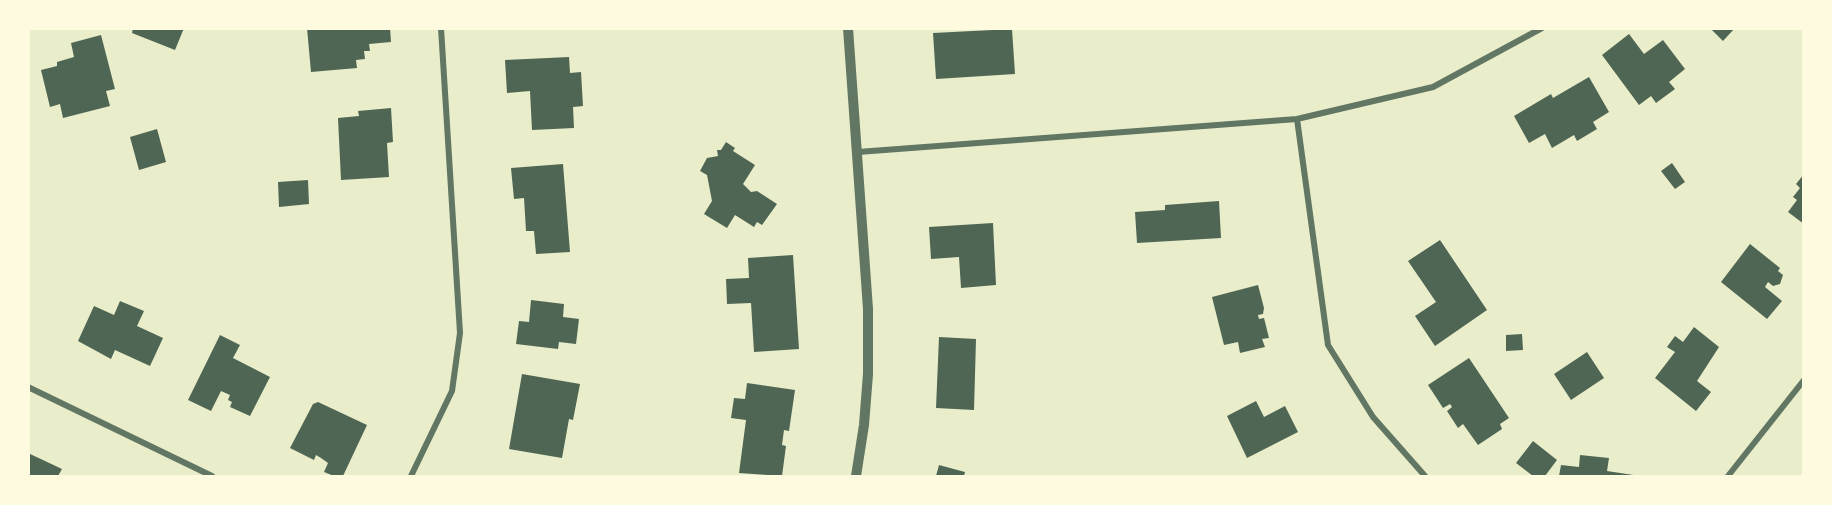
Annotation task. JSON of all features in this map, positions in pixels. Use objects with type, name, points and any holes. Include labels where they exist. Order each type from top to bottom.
[{"type":"street","points":[[411,477],[452,391],[460,333],[441,28]]},
{"type":"street","points":[[848,28],[868,309],[868,374],[864,425],[856,477]]},
{"type":"street","points":[[858,152],[1297,119],[1433,87],[1542,28]]},
{"type":"street","points":[[1297,119],[1328,345],[1373,417],[1425,477]]},
{"type":"street","points":[[1728,477],[1803,380]]},
{"type":"street","points":[[28,387],[212,477]]},
{"type":"building","points":[[133,28],[184,28],[175,50],[132,33]]},
{"type":"building","points":[[307,28],[390,28],[391,42],[369,44],[370,51],[364,51],[365,59],[356,60],[357,68],[311,72]]},
{"type":"building","points":[[1710,28],[1735,28],[1723,41]]},
{"type":"building","points":[[1012,29],[1015,74],[936,79],[933,33]]},
{"type":"building","points":[[1629,34],[1644,54],[1663,40],[1685,69],[1669,82],[1675,89],[1656,103],[1651,96],[1639,105],[1602,55]]},
{"type":"building","points":[[101,35],[115,89],[106,91],[110,106],[63,118],[60,104],[50,107],[41,70],[57,66],[57,62],[74,57],[71,43]]},
{"type":"building","points":[[569,57],[570,73],[581,72],[583,106],[573,107],[574,128],[532,130],[530,91],[507,93],[505,60]]},
{"type":"building","points":[[1589,77],[1609,112],[1593,122],[1597,129],[1577,141],[1574,135],[1552,148],[1545,134],[1529,143],[1514,116],[1551,94],[1553,98]]},
{"type":"building","points":[[391,108],[393,142],[387,143],[389,177],[341,180],[338,118],[359,116],[358,111]]},
{"type":"building","points":[[157,129],[166,162],[139,170],[130,137]]},
{"type":"building","points":[[726,142],[735,148],[733,151],[755,165],[743,184],[751,192],[757,191],[777,204],[762,225],[757,222],[754,227],[735,215],[727,228],[704,214],[712,201],[707,175],[700,171],[707,158],[718,156],[717,150],[721,150]]},
{"type":"building","points":[[1672,163],[1685,182],[1675,189],[1661,171]]},
{"type":"building","points":[[563,164],[570,252],[536,254],[534,231],[526,231],[524,198],[514,199],[511,168]]},
{"type":"building","points":[[1804,174],[1804,224],[1788,212],[1797,200],[1793,197],[1800,188],[1796,184]]},
{"type":"building","points":[[308,180],[309,204],[279,207],[278,182]]},
{"type":"building","points":[[1219,201],[1221,238],[1137,243],[1135,212],[1165,210],[1165,205]]},
{"type":"building","points":[[993,223],[996,285],[961,288],[959,257],[931,259],[929,227]]},
{"type":"building","points":[[1440,240],[1487,310],[1435,346],[1415,316],[1436,302],[1408,261]]},
{"type":"building","points":[[1750,244],[1780,268],[1778,271],[1783,275],[1780,284],[1773,286],[1768,282],[1765,287],[1782,301],[1767,319],[1721,282]]},
{"type":"building","points":[[793,255],[799,349],[754,352],[751,303],[727,304],[726,279],[749,278],[748,258]]},
{"type":"building","points":[[1258,285],[1264,308],[1263,314],[1258,315],[1259,319],[1264,318],[1269,338],[1262,339],[1265,347],[1240,353],[1238,342],[1224,345],[1212,297]]},
{"type":"building","points":[[531,300],[564,304],[563,317],[579,319],[576,344],[559,342],[558,349],[516,344],[519,321],[529,322]]},
{"type":"building","points":[[120,301],[144,311],[137,326],[163,338],[150,366],[115,350],[111,359],[78,341],[94,306],[114,315]]},
{"type":"building","points":[[1694,327],[1719,347],[1697,381],[1711,392],[1696,411],[1655,378],[1675,352],[1667,347],[1675,336],[1683,342]]},
{"type":"building","points":[[1522,334],[1523,350],[1506,351],[1506,335]]},
{"type":"building","points":[[220,335],[240,345],[233,358],[270,377],[250,416],[230,407],[232,402],[228,400],[230,395],[221,391],[211,411],[188,400]]},
{"type":"building","points":[[939,337],[976,339],[974,410],[936,408]]},
{"type":"building","points":[[1587,352],[1604,378],[1571,400],[1554,374]]},
{"type":"building","points":[[1469,358],[1509,418],[1500,424],[1502,429],[1478,445],[1463,424],[1458,428],[1447,411],[1452,407],[1450,404],[1443,408],[1428,385]]},
{"type":"building","points":[[522,374],[580,384],[573,420],[569,419],[562,458],[509,449]]},
{"type":"building","points":[[747,383],[795,390],[789,431],[784,430],[782,445],[786,446],[782,476],[739,473],[746,420],[731,418],[734,398],[745,399]]},
{"type":"building","points":[[1256,401],[1264,417],[1285,406],[1298,432],[1247,458],[1227,416]]},
{"type":"building","points":[[318,402],[367,425],[343,476],[334,476],[324,472],[328,463],[316,455],[314,460],[290,448],[313,404]]},
{"type":"building","points":[[1533,441],[1557,460],[1545,476],[1533,476],[1516,463]]},
{"type":"building","points":[[28,453],[62,469],[58,476],[28,476]]},
{"type":"building","points":[[1580,455],[1609,458],[1607,471],[1640,476],[1559,476],[1561,465],[1579,467]]},
{"type":"building","points":[[939,465],[965,472],[964,476],[936,476]]}]
